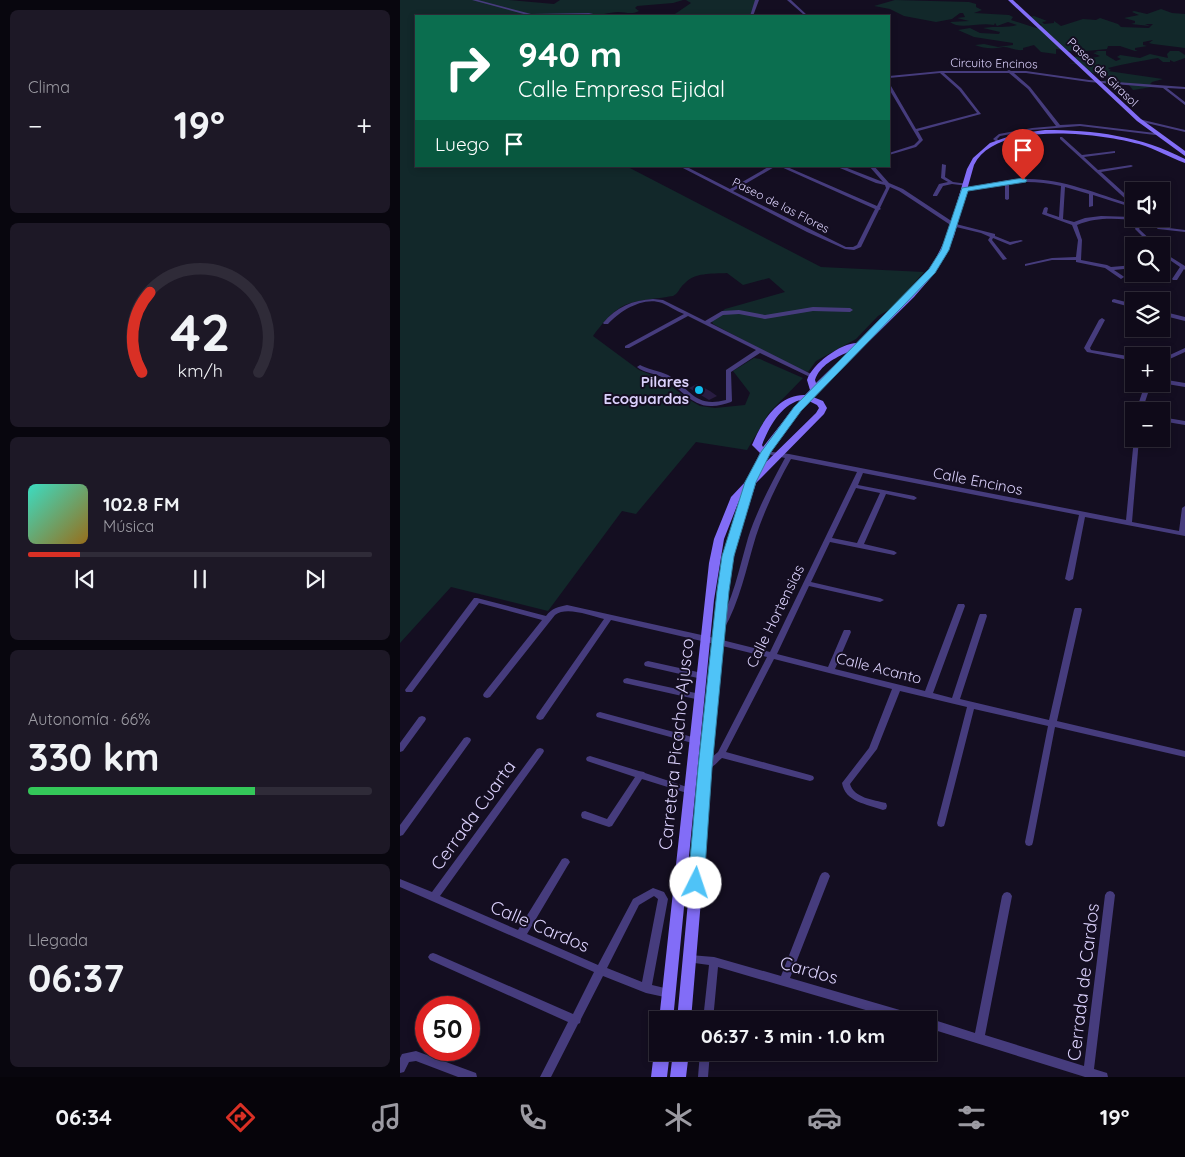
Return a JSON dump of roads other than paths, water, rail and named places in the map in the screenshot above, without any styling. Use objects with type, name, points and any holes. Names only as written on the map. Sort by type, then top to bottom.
[{"type":"main road","name":"Paseo de Girasol","points":[[1010,0],[1138,120],[1184,153]]},
{"type":"main road","name":"Carretera Picacho-Ajusco","points":[[685,1011],[714,637],[728,556],[750,482],[766,452],[786,422],[814,390],[932,271],[945,250],[972,163],[976,157],[998,142],[1042,132],[1094,133],[1140,141],[1185,161]]},
{"type":"main road","points":[[814,390],[812,376],[820,365],[864,341]]},
{"type":"main road","points":[[750,482],[784,455],[820,414],[823,408],[820,402],[808,398],[796,398],[787,403],[764,428],[757,444],[760,449],[766,452]]},
{"type":"main road","name":"Carretera Picacho-Ajusco","points":[[667,1011],[702,676],[714,637]]},
{"type":"main road","points":[[659,1077],[661,1061]]},
{"type":"main road","points":[[678,1077],[680,1061]]},
{"type":"street","points":[[474,0],[531,15],[594,15]]},
{"type":"street","points":[[751,15],[757,0]]},
{"type":"street","points":[[788,0],[806,15]]},
{"type":"street","points":[[1009,71],[1029,88],[1058,126]]},
{"type":"street","points":[[916,130],[979,113],[960,89],[941,72]]},
{"type":"street","name":"Circuito Encinos","points":[[890,76],[941,72],[1038,72],[1099,82],[1185,88]]},
{"type":"street","points":[[1165,88],[1185,104]]},
{"type":"street","points":[[890,90],[921,140],[920,144],[890,154]]},
{"type":"street","points":[[1138,120],[1185,131]]},
{"type":"street","points":[[998,142],[995,139],[999,135],[1058,126],[1080,125],[1155,134]]},
{"type":"street","points":[[1062,138],[1125,197]]},
{"type":"street","points":[[1082,156],[1114,152]]},
{"type":"street","points":[[944,165],[943,178],[966,187],[1007,184],[1023,180],[1036,181],[1063,186],[1125,203]]},
{"type":"street","points":[[1099,171],[1132,166]]},
{"type":"street","name":"Paseo de las Flores","points":[[684,167],[845,248],[854,249],[858,246],[879,209]]},
{"type":"street","points":[[730,191],[772,167]]},
{"type":"street","points":[[783,167],[879,209],[888,188],[887,184],[873,167]]},
{"type":"street","points":[[840,167],[901,190],[954,225],[993,236],[1010,244],[1021,241]]},
{"type":"street","points":[[935,195],[941,185],[952,183]]},
{"type":"street","points":[[1007,184],[1007,198]]},
{"type":"street","points":[[1061,220],[1063,186]]},
{"type":"street","points":[[1091,194],[1091,206]]},
{"type":"street","points":[[1046,208],[1044,214],[1074,224],[1087,219],[1101,217],[1125,218]]},
{"type":"street","points":[[1074,224],[1080,240],[1078,262],[1110,269],[1125,267]]},
{"type":"street","points":[[1138,227],[1137,229],[1145,237]]},
{"type":"street","points":[[1159,227],[1185,231]]},
{"type":"street","points":[[993,236],[990,240],[1005,259]]},
{"type":"street","points":[[1028,265],[1052,259],[1079,258]]},
{"type":"street","points":[[1170,258],[1184,268],[1175,280]]},
{"type":"street","points":[[1110,269],[1122,278]]},
{"type":"street","points":[[606,323],[612,315],[640,301],[661,301],[812,376]]},
{"type":"street","points":[[1114,301],[1125,304]]},
{"type":"street","points":[[706,324],[722,313],[739,312],[766,317],[813,309],[850,310]]},
{"type":"street","points":[[627,347],[688,314]]},
{"type":"street","points":[[1170,315],[1185,319]]},
{"type":"street","points":[[1102,320],[1087,348],[1089,351],[1125,357]]},
{"type":"street","points":[[1170,357],[1185,350]]},
{"type":"street","points":[[640,367],[654,371],[676,384],[696,401],[707,405],[717,404],[729,401],[728,371],[759,351]]},
{"type":"street","points":[[1170,382],[1185,385]]},
{"type":"street","points":[[1170,420],[1185,423]]},
{"type":"street","points":[[1129,523],[1135,447]]},
{"type":"street","name":"Calle Encinos","points":[[766,452],[1183,532]]},
{"type":"street","points":[[714,637],[730,613],[752,537],[784,455]]},
{"type":"street","name":"Calle Hortensias","points":[[705,768],[721,754],[772,656],[861,471]]},
{"type":"street","points":[[854,486],[914,498]]},
{"type":"street","points":[[860,545],[884,492]]},
{"type":"street","points":[[1183,532],[1185,508]]},
{"type":"street","points":[[1069,579],[1082,514]]},
{"type":"street","points":[[828,539],[894,553]]},
{"type":"street","points":[[807,583],[880,600]]},
{"type":"street","points":[[409,690],[477,600],[548,619],[487,695]]},
{"type":"street","points":[[928,695],[961,606]]},
{"type":"street","name":"Calle Acanto","points":[[548,619],[558,609],[567,608],[714,637],[772,656],[928,695],[1185,754]]},
{"type":"street","points":[[1029,842],[1052,724],[1078,610]]},
{"type":"street","points":[[954,701],[983,616]]},
{"type":"street","points":[[540,717],[609,617]]},
{"type":"street","points":[[830,670],[847,632]]},
{"type":"street","points":[[648,664],[702,676]]},
{"type":"street","points":[[628,681],[700,697]]},
{"type":"street","points":[[883,806],[855,797],[847,789],[846,783],[873,749],[897,687]]},
{"type":"street","points":[[941,823],[971,705]]},
{"type":"street","points":[[600,714],[696,741]]},
{"type":"street","points":[[400,749],[422,719]]},
{"type":"street","points":[[400,832],[467,740]]},
{"type":"street","name":"Cerrada Cuarta","points":[[432,898],[540,751]]},
{"type":"street","points":[[721,754],[810,778]]},
{"type":"street","points":[[590,759],[690,791]]},
{"type":"street","points":[[585,815],[609,823],[641,774]]},
{"type":"street","points":[[521,934],[565,862]]},
{"type":"street","points":[[784,980],[825,876]]},
{"type":"street","name":"Calle Cardos","points":[[400,883],[600,970],[646,988],[669,993]]},
{"type":"street","points":[[545,1077],[636,902],[654,892],[661,895],[662,900],[646,988]]},
{"type":"street","name":"Cerrada de Cardos","points":[[1088,1073],[1110,895]]},
{"type":"street","points":[[979,1038],[1007,896]]},
{"type":"street","points":[[433,957],[576,1020]]},
{"type":"street","name":"Cardos","points":[[690,959],[714,961],[888,1011]]},
{"type":"street","points":[[709,1011],[714,961]]},
{"type":"street","points":[[937,1026],[1103,1077]]},
{"type":"street","points":[[400,1068],[406,1058],[416,1056],[472,1077]]},
{"type":"street","points":[[703,1077],[704,1061]]},
{"type":"place","name":"Pilares Ecoguardas","points":[[699,390]]}]
